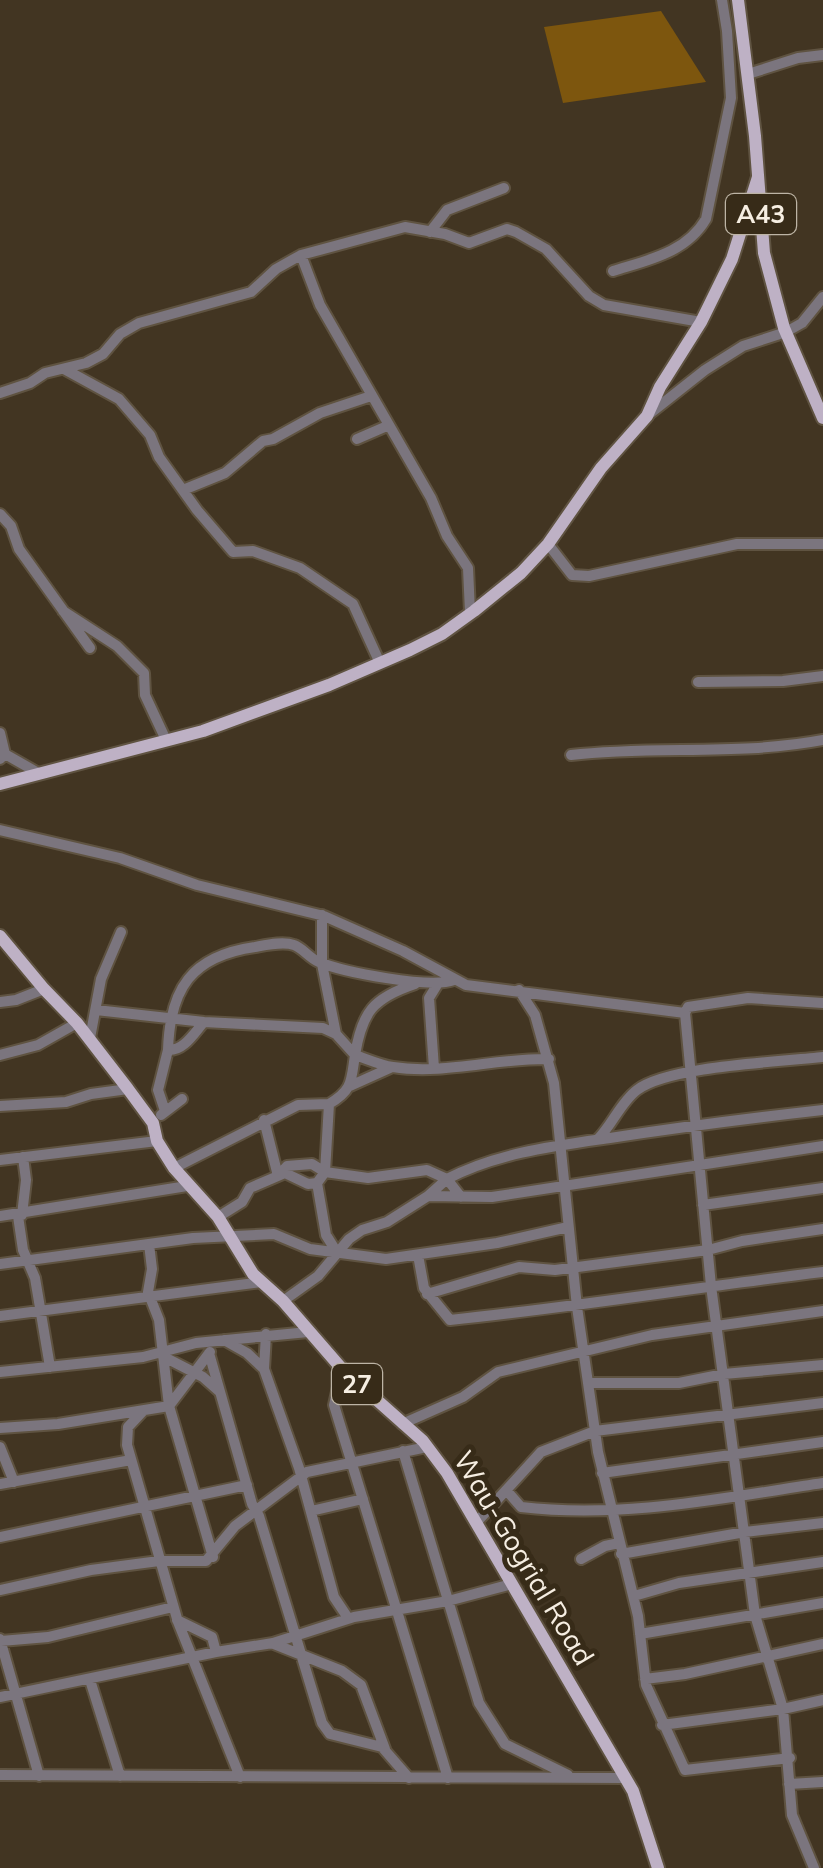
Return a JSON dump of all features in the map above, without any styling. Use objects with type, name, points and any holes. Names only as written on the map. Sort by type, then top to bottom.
[{"type":"main road","name":"A43","points":[[738,0],[764,253],[786,332],[823,418]]},
{"type":"main road","points":[[0,784],[203,731],[329,685],[442,634],[521,573],[548,544],[601,468],[647,416],[732,259],[758,177]]},
{"type":"main road","name":"Wau-Gogrial Road","points":[[0,936],[90,1038],[153,1123],[158,1141],[174,1168],[218,1217],[262,1282],[342,1369],[428,1447],[447,1472],[626,1778],[640,1808],[658,1868]]},
{"type":"street","points":[[613,272],[668,253],[696,236],[706,219],[731,98],[728,31],[722,0]]},
{"type":"street","points":[[748,74],[798,58],[823,55]]},
{"type":"street","points":[[430,232],[447,210],[504,188]]},
{"type":"street","points":[[0,393],[103,354],[120,334],[139,323],[252,292],[276,269],[301,256],[405,227],[469,242],[506,229],[516,232],[546,249],[589,296],[604,305],[701,322]]},
{"type":"street","points":[[301,256],[320,304],[468,568],[470,612]]},
{"type":"street","points":[[647,416],[743,346],[802,323],[823,297]]},
{"type":"street","points":[[66,370],[119,399],[150,435],[159,456],[233,552],[253,551],[300,568],[353,604],[380,661]]},
{"type":"street","points":[[184,490],[225,473],[263,441],[320,413],[371,396]]},
{"type":"street","points":[[357,439],[388,426]]},
{"type":"street","points":[[0,514],[90,648]]},
{"type":"street","points":[[548,544],[572,575],[589,576],[737,544],[823,544]]},
{"type":"street","points":[[63,611],[116,646],[144,674],[146,695],[166,740]]},
{"type":"street","points":[[698,682],[783,681],[823,676]]},
{"type":"street","points":[[0,732],[2,756],[35,776]]},
{"type":"street","points":[[571,756],[663,749],[743,751],[823,740]]},
{"type":"street","points":[[0,830],[120,858],[197,885],[322,916],[403,951],[454,980],[492,989],[685,1013]]},
{"type":"street","points":[[322,916],[322,964],[336,1034]]},
{"type":"street","points":[[90,1038],[101,979],[121,932]]},
{"type":"street","points":[[165,1111],[158,1090],[168,1050],[169,1016],[180,987],[222,953],[272,944],[294,945],[322,964],[415,984],[437,985],[454,980]]},
{"type":"street","points":[[174,1168],[298,1105],[329,1104],[344,1096],[350,1086],[359,1030],[373,1005],[415,984]]},
{"type":"street","points":[[434,1068],[429,998],[437,985]]},
{"type":"street","points":[[0,1002],[44,989]]},
{"type":"street","points":[[519,990],[535,1015],[549,1059],[595,1430],[610,1511],[634,1596],[645,1679],[662,1725],[686,1770],[790,1758]]},
{"type":"street","points":[[814,1868],[792,1815],[783,1709],[755,1616],[711,1286],[685,1013],[688,1007],[748,998],[823,1003]]},
{"type":"street","points":[[96,1010],[204,1022],[323,1028],[336,1034],[355,1055],[391,1067],[434,1068],[496,1060],[549,1059]]},
{"type":"street","points":[[168,1050],[174,1051],[184,1044],[204,1022]]},
{"type":"street","points":[[0,1054],[38,1045],[78,1023]]},
{"type":"street","points":[[597,1140],[633,1092],[649,1082],[689,1073],[823,1057]]},
{"type":"street","points":[[350,1086],[391,1067]]},
{"type":"street","points":[[0,1106],[66,1102],[128,1089]]},
{"type":"street","points":[[153,1123],[182,1099]]},
{"type":"street","points":[[218,1217],[242,1202],[250,1188],[285,1173],[308,1184],[317,1183],[326,1172],[329,1104]]},
{"type":"street","points":[[283,1301],[318,1276],[336,1251],[362,1230],[387,1222],[472,1166],[597,1140],[823,1110]]},
{"type":"street","points":[[264,1120],[278,1176]]},
{"type":"street","points":[[0,1160],[158,1141]]},
{"type":"street","points":[[428,1196],[492,1198],[823,1146]]},
{"type":"street","points":[[23,1157],[26,1180],[20,1215],[50,1367]]},
{"type":"street","points":[[278,1176],[286,1166],[301,1164],[368,1178],[427,1170],[447,1179],[461,1197]]},
{"type":"street","points":[[317,1183],[326,1235],[336,1251]]},
{"type":"street","points":[[0,1216],[187,1186]]},
{"type":"street","points":[[703,1205],[823,1188]]},
{"type":"street","points":[[0,1264],[149,1244],[274,1234],[310,1249],[370,1259],[418,1255],[568,1227]]},
{"type":"street","points":[[428,1294],[519,1267],[555,1270],[708,1250],[823,1229]]},
{"type":"street","points":[[149,1244],[152,1269],[148,1284],[160,1320],[169,1406],[213,1556]]},
{"type":"street","points":[[418,1255],[428,1294],[450,1320],[577,1307],[823,1272]]},
{"type":"street","points":[[0,1316],[262,1282]]},
{"type":"street","points":[[402,1424],[464,1397],[498,1372],[717,1325],[823,1311]]},
{"type":"street","points":[[0,1372],[165,1355],[220,1340],[308,1332]]},
{"type":"street","points":[[266,1334],[264,1369],[301,1477],[334,1597],[348,1618]]},
{"type":"street","points":[[0,1428],[58,1424],[169,1406],[220,1340]]},
{"type":"street","points":[[220,1340],[248,1354],[264,1369]]},
{"type":"street","points":[[209,1353],[246,1485],[326,1731],[384,1748]]},
{"type":"street","points":[[165,1355],[222,1394]]},
{"type":"street","points":[[589,1383],[679,1383],[724,1374],[823,1365]]},
{"type":"street","points":[[342,1369],[334,1405],[448,1778]]},
{"type":"street","points":[[476,1523],[541,1452],[595,1430],[823,1403]]},
{"type":"street","points":[[144,1410],[126,1431],[131,1460],[191,1658],[240,1778]]},
{"type":"street","points":[[602,1473],[823,1442]]},
{"type":"street","points":[[0,1447],[14,1482]]},
{"type":"street","points":[[0,1590],[81,1572],[159,1561],[203,1561],[213,1556],[232,1530],[255,1510],[310,1470],[428,1447]]},
{"type":"street","points":[[403,1451],[479,1703],[508,1746],[573,1778]]},
{"type":"street","points":[[0,1484],[131,1460]]},
{"type":"street","points":[[507,1491],[521,1507],[577,1513],[823,1483]]},
{"type":"street","points":[[0,1537],[246,1485]]},
{"type":"street","points":[[311,1511],[363,1499]]},
{"type":"street","points":[[581,1560],[605,1546],[620,1549],[823,1523]]},
{"type":"street","points":[[634,1596],[679,1583],[823,1562]]},
{"type":"street","points":[[0,1696],[273,1643],[348,1618],[448,1601],[512,1584]]},
{"type":"street","points":[[640,1634],[823,1603]]},
{"type":"street","points":[[39,1776],[1,1642],[48,1636],[174,1608]]},
{"type":"street","points":[[178,1620],[212,1637],[216,1652]]},
{"type":"street","points":[[273,1643],[342,1671],[361,1684],[384,1748],[410,1778]]},
{"type":"street","points":[[645,1679],[823,1644]]},
{"type":"street","points":[[90,1680],[120,1776]]},
{"type":"street","points":[[662,1725],[823,1700]]},
{"type":"street","points":[[0,1775],[626,1778]]},
{"type":"street","points":[[789,1784],[823,1782]]},
{"type":"shaded area","points":[[661,11],[706,82],[563,103],[544,27]]}]
